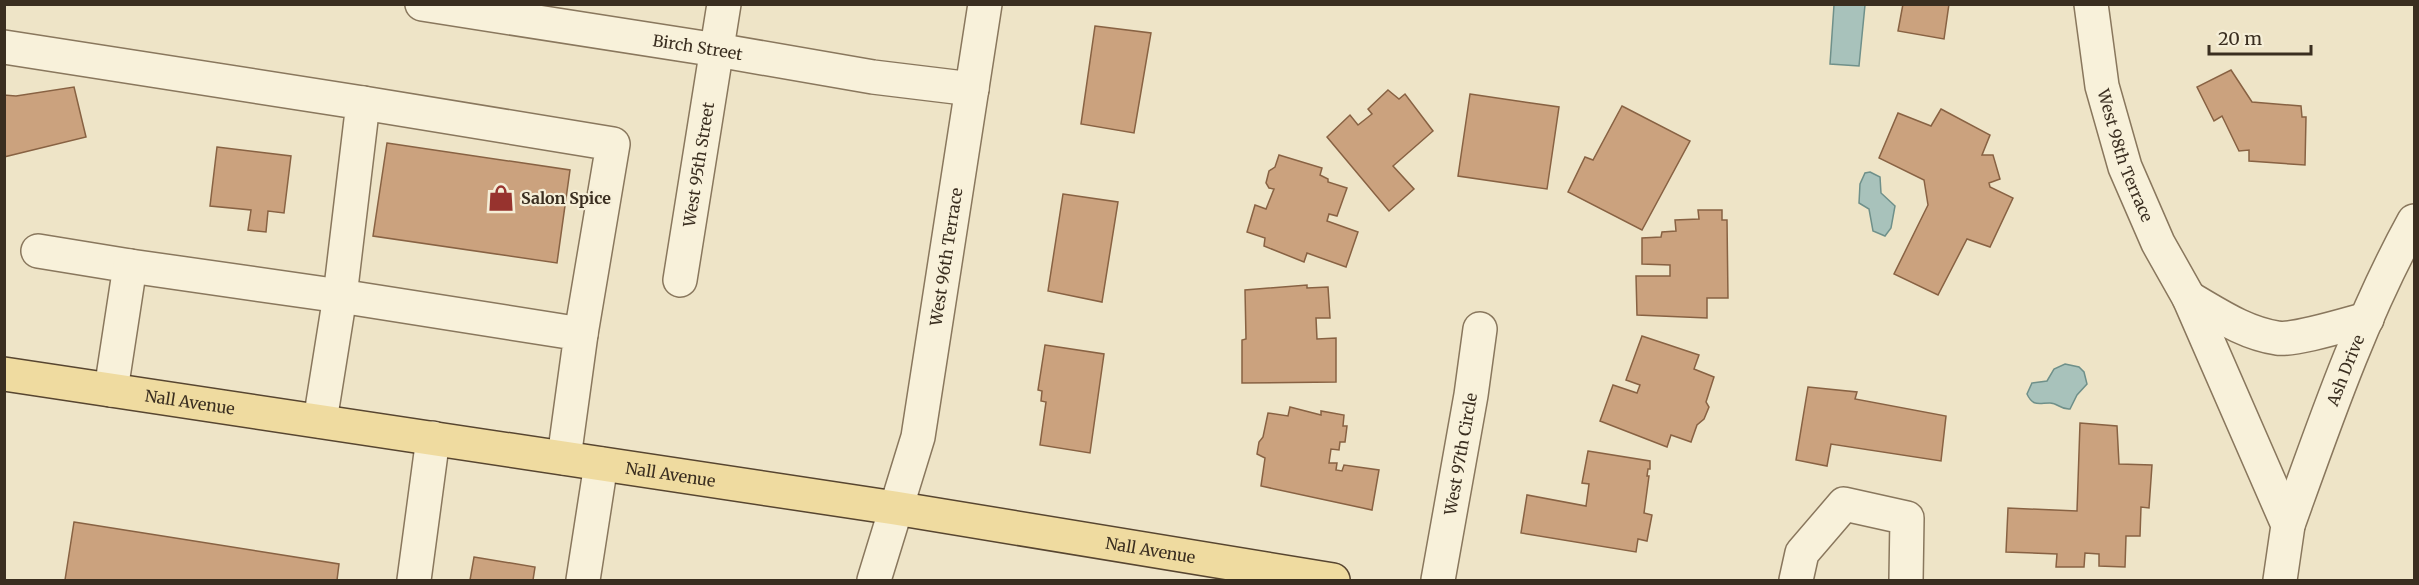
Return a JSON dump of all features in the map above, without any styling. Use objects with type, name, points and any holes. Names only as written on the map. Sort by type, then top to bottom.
[{"type":"main road","name":"Nall Avenue","points":[[4,374],[895,508],[1333,580]]},
{"type":"street","name":"Birch Street","points":[[422,4],[873,77],[972,89]]},
{"type":"street","name":"West 95th Street","points":[[680,280],[724,4]]},
{"type":"street","name":"West 96th Terrace","points":[[874,580],[918,437],[985,4]]},
{"type":"street","name":"West 98th Terrace","points":[[2091,4],[2102,86],[2125,166],[2158,243],[2189,298],[2288,525]]},
{"type":"street","points":[[4,47],[613,144],[581,334],[564,458]]},
{"type":"street","points":[[320,421],[340,296],[363,103]]},
{"type":"street","name":"Ash Drive","points":[[2288,525],[2336,388],[2397,252],[2415,221]]},
{"type":"street","points":[[38,251],[581,334]]},
{"type":"street","points":[[111,390],[130,266]]},
{"type":"street","name":"West 98th Terrace","points":[[2189,298],[2232,324],[2278,338],[2321,331],[2367,319]]},
{"type":"street","name":"West 97th Circle","points":[[1438,580],[1471,395],[1480,329]]},
{"type":"street","points":[[414,580],[433,438]]},
{"type":"street","points":[[583,580],[601,464]]},
{"type":"street","points":[[1796,580],[1802,553],[1844,504],[1907,518],[1906,580]]},
{"type":"street","points":[[2280,580],[2288,525]]},
{"type":"water","points":[[1834,5],[1865,5],[1859,66],[1830,64]]},
{"type":"water","points":[[1870,172],[1880,177],[1881,193],[1895,206],[1891,228],[1885,236],[1873,231],[1869,209],[1859,203],[1860,184],[1865,173]]},
{"type":"water","points":[[2065,364],[2079,367],[2084,372],[2087,384],[2077,395],[2070,409],[2053,403],[2032,401],[2027,394],[2032,383],[2047,381],[2054,369]]},
{"type":"building","points":[[1903,4],[1949,4],[1944,39],[1898,31]]},
{"type":"building","points":[[1095,26],[1151,33],[1134,133],[1081,124]]},
{"type":"building","points":[[2231,70],[2252,102],[2301,106],[2302,117],[2306,117],[2305,165],[2249,161],[2249,150],[2239,151],[2222,116],[2214,121],[2197,87]]},
{"type":"building","points":[[74,87],[86,137],[4,157],[4,95],[16,96]]},
{"type":"building","points":[[1388,90],[1399,99],[1405,94],[1433,131],[1393,166],[1414,189],[1389,211],[1327,137],[1350,115],[1358,125],[1372,114],[1368,109]]},
{"type":"building","points":[[1470,94],[1559,107],[1547,189],[1458,176]]},
{"type":"building","points":[[1622,106],[1690,141],[1642,230],[1568,192],[1585,157],[1593,160]]},
{"type":"building","points":[[1941,109],[1990,135],[1982,155],[1993,155],[2000,179],[1989,183],[1990,187],[2013,198],[1990,247],[1967,239],[1938,295],[1894,274],[1928,205],[1924,180],[1879,158],[1898,113],[1931,126]]},
{"type":"building","points":[[387,143],[570,170],[557,263],[373,236]]},
{"type":"building","points":[[217,147],[291,156],[284,213],[268,211],[266,232],[248,230],[251,210],[210,206]]},
{"type":"building","points":[[1279,155],[1322,168],[1320,175],[1328,179],[1328,182],[1347,188],[1337,216],[1329,214],[1327,221],[1358,232],[1346,267],[1307,253],[1304,262],[1264,246],[1265,238],[1247,232],[1255,205],[1266,209],[1274,189],[1269,188],[1266,183],[1269,171],[1275,167]]},
{"type":"building","points":[[1063,194],[1118,202],[1102,302],[1048,291]]},
{"type":"building","points":[[1698,210],[1722,210],[1722,220],[1727,220],[1728,298],[1707,298],[1707,318],[1637,315],[1636,276],[1670,276],[1670,265],[1642,264],[1642,238],[1661,237],[1662,232],[1676,231],[1675,220],[1699,219]]},
{"type":"building","points":[[1307,285],[1307,288],[1328,287],[1330,318],[1316,318],[1317,339],[1336,338],[1336,382],[1242,383],[1242,340],[1246,339],[1245,290]]},
{"type":"building","points":[[1642,336],[1699,355],[1694,369],[1714,377],[1706,402],[1709,407],[1704,419],[1697,425],[1691,442],[1671,435],[1667,447],[1600,421],[1613,385],[1637,393],[1640,385],[1626,380]]},
{"type":"building","points":[[1045,345],[1104,354],[1090,453],[1040,445],[1046,402],[1041,401],[1042,391],[1038,390]]},
{"type":"building","points":[[1808,387],[1857,392],[1855,399],[1946,416],[1941,461],[1831,444],[1827,466],[1796,460]]},
{"type":"building","points":[[1290,407],[1321,415],[1321,411],[1344,415],[1343,426],[1347,426],[1345,442],[1340,442],[1339,450],[1331,449],[1329,463],[1337,463],[1336,470],[1342,471],[1344,465],[1379,470],[1372,510],[1261,486],[1265,458],[1257,454],[1268,413],[1288,416]]},
{"type":"building","points":[[2080,423],[2117,426],[2119,464],[2152,465],[2149,508],[2141,507],[2140,536],[2126,536],[2125,567],[2099,566],[2099,554],[2085,553],[2084,567],[2056,567],[2057,554],[2006,552],[2008,508],[2077,511]]},
{"type":"building","points":[[1588,451],[1650,461],[1644,513],[1652,515],[1647,541],[1638,539],[1636,552],[1521,533],[1527,495],[1586,506],[1589,484],[1582,483]]},
{"type":"building","points":[[74,522],[339,564],[337,580],[65,580]]},
{"type":"building","points":[[474,557],[535,567],[533,580],[470,580]]},
{"type":"place","name":"Salon Spice","points":[[501,198]]}]
